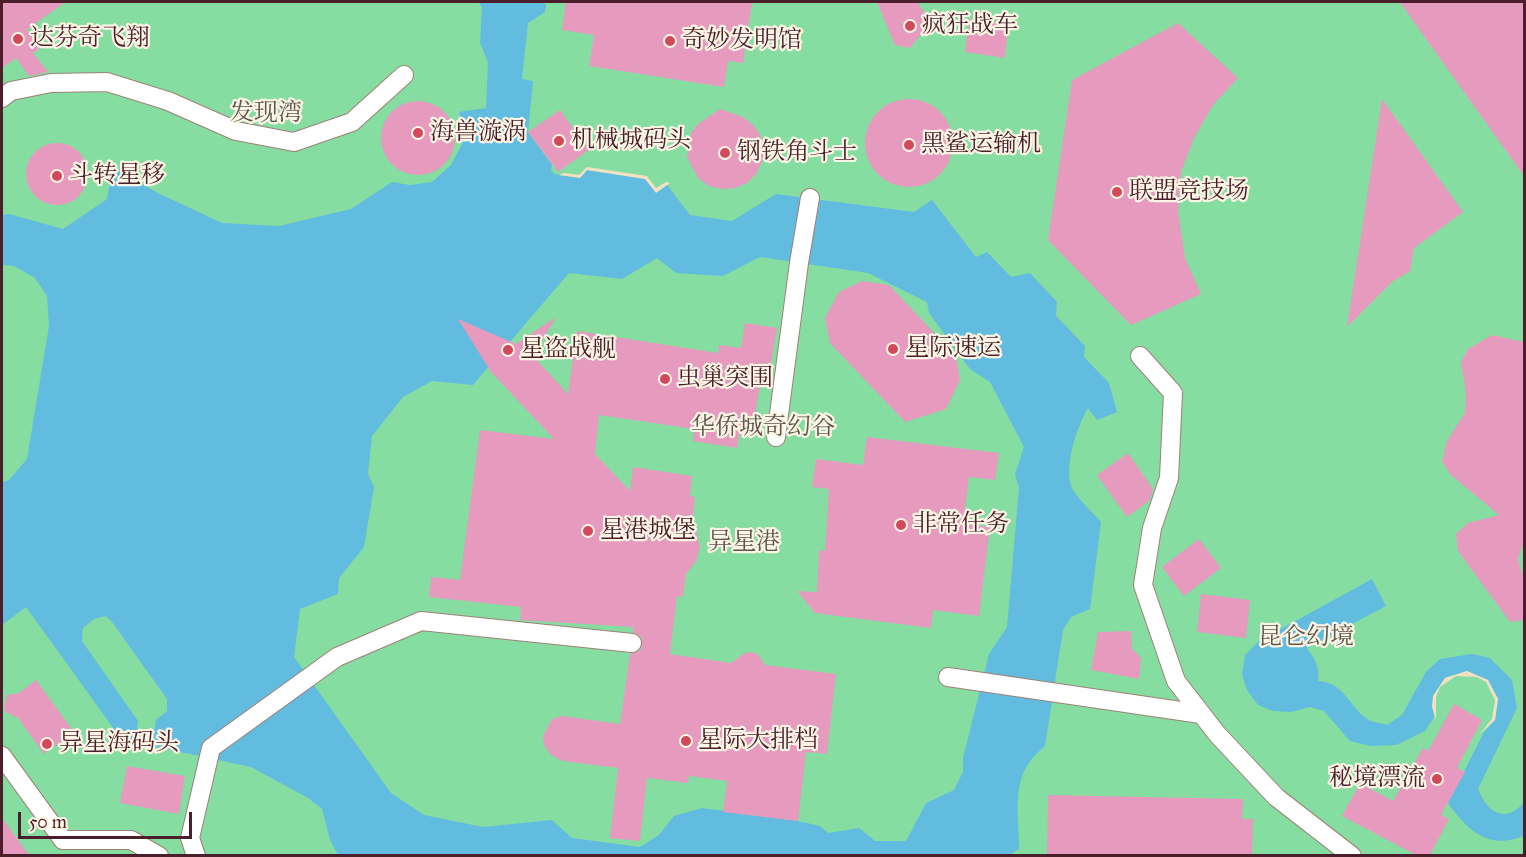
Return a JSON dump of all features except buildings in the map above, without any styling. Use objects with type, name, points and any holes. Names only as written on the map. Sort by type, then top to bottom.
[{"type":"street","points":[[2,98],[11,91],[51,83],[107,82],[168,101],[236,131],[294,142],[352,122],[404,75]]},
{"type":"street","points":[[776,437],[810,198]]},
{"type":"street","points":[[1140,356],[1173,393],[1169,478],[1152,528],[1143,585],[1176,681],[1201,714],[1276,797],[1352,855]]},
{"type":"street","points":[[196,855],[190,838],[211,748],[337,657],[421,621],[632,643]]},
{"type":"street","points":[[948,677],[1097,701],[1201,714]]},
{"type":"street","points":[[2,756],[63,840],[131,840],[159,855]]},
{"type":"green space","name":"华侨城奇幻谷","points":[[2,2],[1524,2],[1524,855],[2,855]]},
{"type":"water","points":[[478,2],[546,4],[545,12],[528,23],[522,79],[533,81],[528,132],[552,165],[551,170],[554,174],[580,178],[587,170],[646,179],[656,192],[667,185],[690,215],[732,221],[776,194],[914,212],[932,200],[976,257],[987,252],[1011,277],[1030,273],[1057,302],[1056,316],[1085,346],[1084,357],[1109,383],[1117,412],[1097,420],[1088,408],[1079,426],[1070,460],[1070,482],[1073,490],[1101,522],[1090,609],[1071,617],[1063,630],[1045,746],[1026,768],[1018,792],[1019,849],[1009,855],[338,855],[330,840],[322,809],[308,798],[251,767],[152,746],[156,720],[167,711],[167,699],[106,616],[94,619],[83,628],[82,641],[138,721],[135,743],[124,743],[26,607],[2,625],[2,482],[9,480],[27,459],[49,326],[47,296],[35,278],[14,266],[2,265],[2,215],[9,214],[63,229],[107,199],[112,170],[122,172],[156,192],[222,223],[279,226],[351,209],[392,182],[410,185],[432,182],[451,165],[464,140],[459,112],[486,108],[488,62],[480,43],[482,7]],"holes":[[[760,257],[868,273],[927,302],[929,313],[970,369],[990,382],[1024,447],[1015,474],[1019,488],[1007,627],[989,654],[963,758],[963,772],[954,790],[926,803],[906,841],[875,841],[859,828],[828,833],[820,826],[798,821],[702,808],[674,816],[659,835],[640,847],[572,838],[552,820],[483,827],[424,815],[391,793],[294,657],[300,609],[338,594],[339,578],[364,547],[374,487],[368,474],[372,436],[403,397],[432,381],[473,385],[569,273],[622,279],[657,258],[676,273],[723,276]]]},
{"type":"water","points":[[1372,579],[1386,606],[1307,648],[1318,667],[1318,681],[1335,686],[1369,720],[1387,725],[1402,715],[1426,672],[1440,659],[1472,654],[1490,658],[1512,680],[1517,708],[1478,789],[1486,804],[1497,813],[1510,813],[1524,802],[1524,836],[1500,841],[1489,839],[1463,822],[1448,803],[1484,732],[1495,720],[1498,699],[1488,680],[1467,671],[1445,678],[1433,696],[1434,717],[1425,731],[1396,745],[1371,746],[1350,741],[1324,711],[1310,707],[1291,712],[1273,711],[1258,705],[1247,690],[1242,675],[1245,655],[1259,641]]},
{"type":"pier","points":[[587,167],[647,176],[656,188],[666,182],[670,183],[656,193],[645,179],[587,170],[580,178],[559,175],[564,173],[579,175]]},
{"type":"pier","points":[[1467,671],[1488,680],[1498,699],[1495,720],[1479,735],[1492,719],[1495,700],[1486,682],[1477,677],[1456,676],[1440,687],[1436,697],[1436,720],[1432,707],[1433,696],[1445,678]]},
{"type":"place","name":"疯狂战车","points":[[910,26]]},
{"type":"place","name":"达芬奇飞翔","points":[[18,39]]},
{"type":"place","name":"奇妙发明馆","points":[[670,41]]},
{"type":"place","name":"海兽漩涡","points":[[418,133]]},
{"type":"place","name":"机械城码头","points":[[559,141]]},
{"type":"place","name":"黑鲨运输机","points":[[909,145]]},
{"type":"place","name":"钢铁角斗士","points":[[725,153]]},
{"type":"place","name":"斗转星移","points":[[57,176]]},
{"type":"place","name":"联盟竞技场","points":[[1117,192]]},
{"type":"place","name":"星际速运","points":[[893,349]]},
{"type":"place","name":"星盗战舰","points":[[508,350]]},
{"type":"place","name":"虫巢突围","points":[[665,379]]},
{"type":"place","name":"非常任务","points":[[901,525]]},
{"type":"place","name":"星港城堡","points":[[588,531]]},
{"type":"place","name":"星际大排档","points":[[686,741]]},
{"type":"place","name":"异星海码头","points":[[47,744]]},
{"type":"place","name":"秘境漂流","points":[[1437,779]]},
{"type":"park label","name":"发现湾","points":[[266,114]]},
{"type":"park label","name":"异星港","points":[[744,543]]},
{"type":"park label","name":"昆仑幻境","points":[[1306,638]]}]
